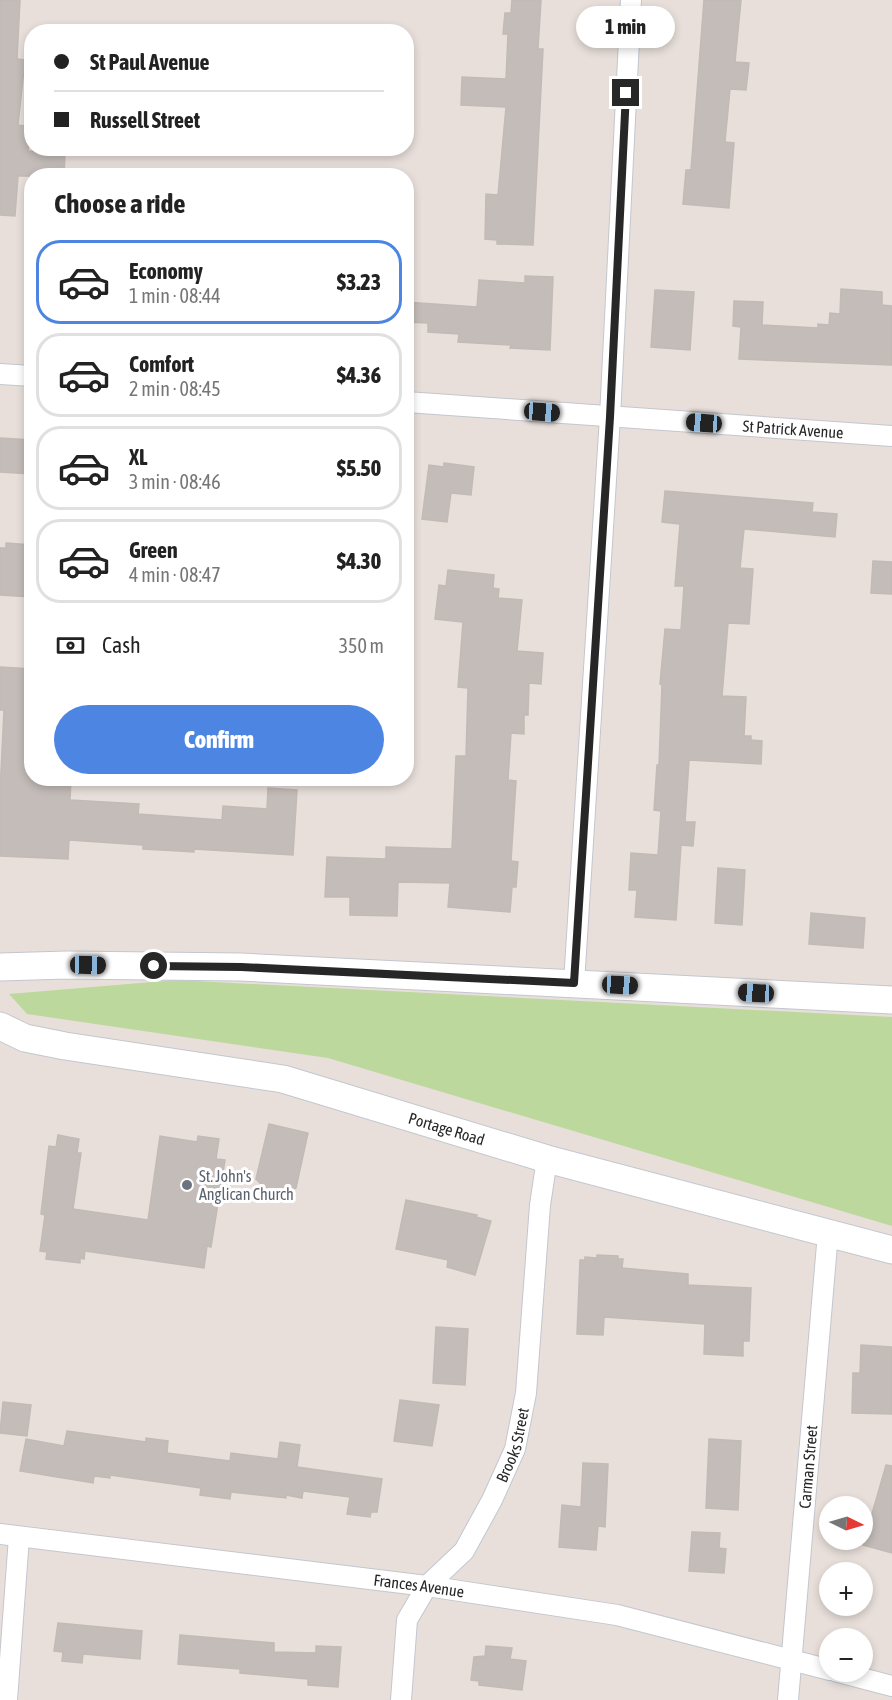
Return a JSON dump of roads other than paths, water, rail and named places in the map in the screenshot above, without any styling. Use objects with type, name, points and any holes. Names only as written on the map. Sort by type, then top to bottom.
[{"type":"street","points":[[574,983],[610,417],[631,0]]},
{"type":"street","points":[[0,374],[24,376]]},
{"type":"street","name":"St Patrick Avenue","points":[[414,403],[892,436]]},
{"type":"street","points":[[0,966],[241,967],[892,1000]]},
{"type":"street","name":"Portage Road","points":[[0,1026],[25,1038],[65,1046],[283,1079],[547,1159],[892,1250]]},
{"type":"street","name":"Brooks Street","points":[[401,1700],[407,1620],[428,1586],[464,1551],[492,1500],[515,1449],[526,1394],[540,1205],[547,1159]]},
{"type":"street","name":"Carman Street","points":[[788,1700],[828,1233]]},
{"type":"street","points":[[8,1700],[10,1535]]},
{"type":"street","name":"Frances Avenue","points":[[10,1535],[428,1586],[617,1615],[819,1667]]},
{"type":"street","points":[[873,1681],[892,1686]]},
{"type":"place","name":"St. John's Anglican Church","points":[[187,1185]]}]
